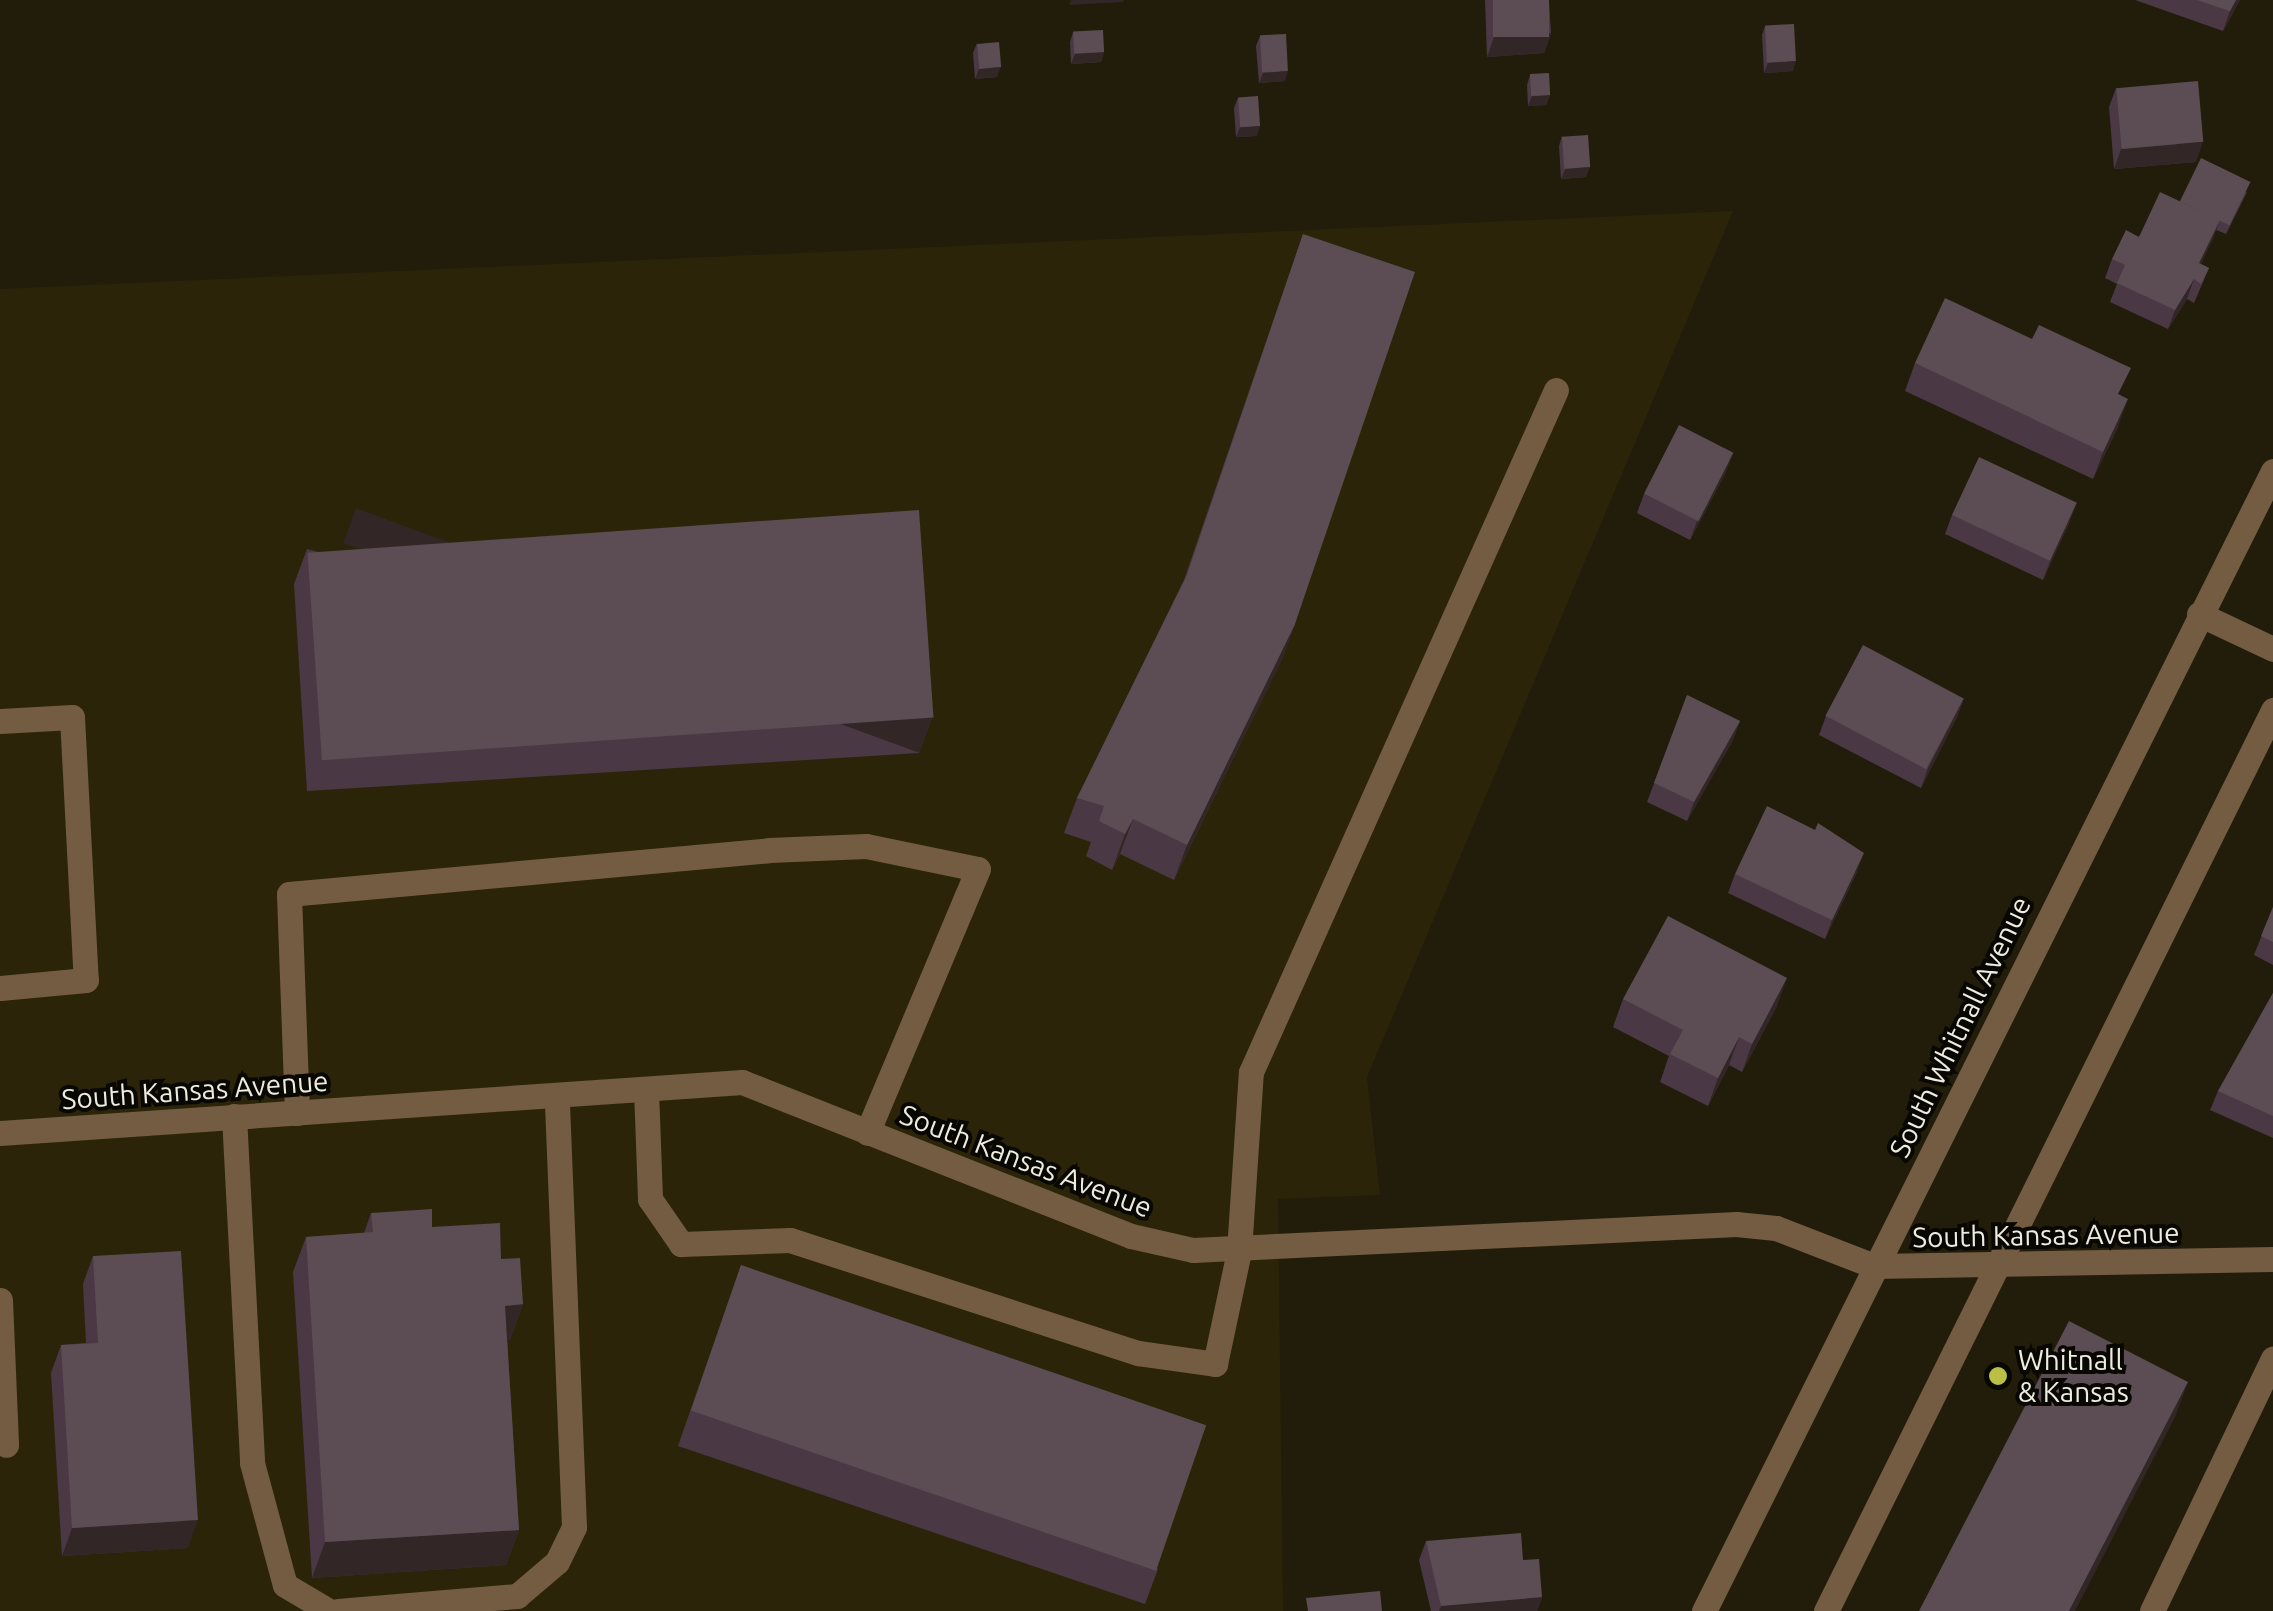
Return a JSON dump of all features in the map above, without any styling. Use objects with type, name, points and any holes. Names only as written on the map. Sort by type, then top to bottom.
[{"type":"street","points":[[646,1089],[650,1199],[681,1244],[790,1240],[1138,1353],[1215,1364],[1239,1251],[1251,1072],[1556,390]]},
{"type":"street","name":"South Whitnall Avenue","points":[[1704,1611],[2273,471]]},
{"type":"street","points":[[2199,614],[2273,649]]},
{"type":"street","points":[[1826,1611],[2273,710]]},
{"type":"street","points":[[0,721],[72,717],[86,980],[0,988]]},
{"type":"street","points":[[297,1113],[289,894],[788,849],[866,846],[978,868],[867,1133]]},
{"type":"street","name":"South Kansas Avenue","points":[[0,1133],[742,1082],[1131,1236],[1239,1251],[1736,1224],[1795,1234],[1874,1266],[1994,1271],[2273,1259]]},
{"type":"street","points":[[338,1611],[516,1596],[557,1562],[574,1527],[557,1095]]},
{"type":"street","points":[[234,1116],[252,1463],[285,1585],[329,1611]]},
{"type":"street","points":[[0,1300],[6,1445]]},
{"type":"street","points":[[2152,1611],[2273,1359]]},
{"type":"shaded area","points":[[1733,211],[1367,1077],[1380,1195],[1278,1199],[1283,1611],[0,1611],[0,289]]},
{"type":"building","points":[[1493,0],[1549,0],[1549,37],[1493,37]]},
{"type":"building","points":[[2197,0],[2236,0],[2230,11]]},
{"type":"building","points":[[1794,24],[1796,61],[1767,62],[1765,26]]},
{"type":"building","points":[[1103,30],[1104,52],[1074,54],[1073,32]]},
{"type":"building","points":[[1286,34],[1288,71],[1262,72],[1260,35]]},
{"type":"building","points":[[999,42],[1001,67],[979,69],[977,44]]},
{"type":"building","points":[[1549,73],[1550,95],[1531,96],[1530,74]]},
{"type":"building","points":[[2198,81],[2203,142],[2122,149],[2116,88]]},
{"type":"building","points":[[1258,96],[1260,126],[1240,127],[1238,97]]},
{"type":"building","points":[[1588,135],[1590,167],[1564,169],[1562,137]]},
{"type":"building","points":[[2201,158],[2250,182],[2229,225],[2180,201]]},
{"type":"building","points":[[2160,192],[2220,220],[2199,263],[2209,268],[2201,284],[2194,279],[2175,310],[2117,283],[2125,265],[2112,259],[2126,230],[2139,237]]},
{"type":"building","points":[[1303,234],[1415,272],[1295,624],[1187,845],[1133,819],[1125,834],[1099,821],[1104,806],[1077,798],[1187,575]]},
{"type":"building","points":[[1945,298],[2032,339],[2039,325],[2131,368],[2118,394],[2128,399],[2103,452],[1915,363]]},
{"type":"building","points":[[1679,425],[1733,453],[1698,521],[1644,494]]},
{"type":"building","points":[[1979,457],[2077,503],[2050,561],[1952,515]]},
{"type":"building","points":[[919,510],[934,717],[322,760],[307,553]]},
{"type":"building","points":[[1863,645],[1964,699],[1926,769],[1825,716]]},
{"type":"building","points":[[1687,695],[1740,721],[1694,802],[1654,783]]},
{"type":"building","points":[[1767,806],[1815,830],[1818,823],[1864,853],[1832,920],[1735,874]]},
{"type":"building","points":[[2273,907],[2273,942],[2261,936]]},
{"type":"building","points":[[1668,916],[1787,978],[1752,1044],[1739,1037],[1718,1078],[1670,1054],[1683,1030],[1623,999]]},
{"type":"building","points":[[2273,993],[2273,1116],[2218,1091]]},
{"type":"building","points":[[432,1209],[432,1227],[500,1223],[501,1259],[520,1258],[523,1304],[505,1306],[519,1530],[325,1542],[306,1237],[373,1232],[371,1213]]},
{"type":"building","points":[[181,1251],[198,1520],[72,1528],[61,1345],[98,1343],[93,1256]]},
{"type":"building","points":[[741,1265],[1206,1425],[1156,1571],[691,1411]]},
{"type":"building","points":[[2069,1321],[2188,1382],[2069,1611],[1919,1611]]},
{"type":"building","points":[[1521,1533],[1523,1560],[1539,1559],[1542,1597],[1441,1606],[1426,1541]]},
{"type":"building","points":[[1380,1591],[1382,1611],[1308,1611],[1306,1598]]},
{"type":"place","name":"Whitnall & Kansas","points":[[1998,1376]]}]
